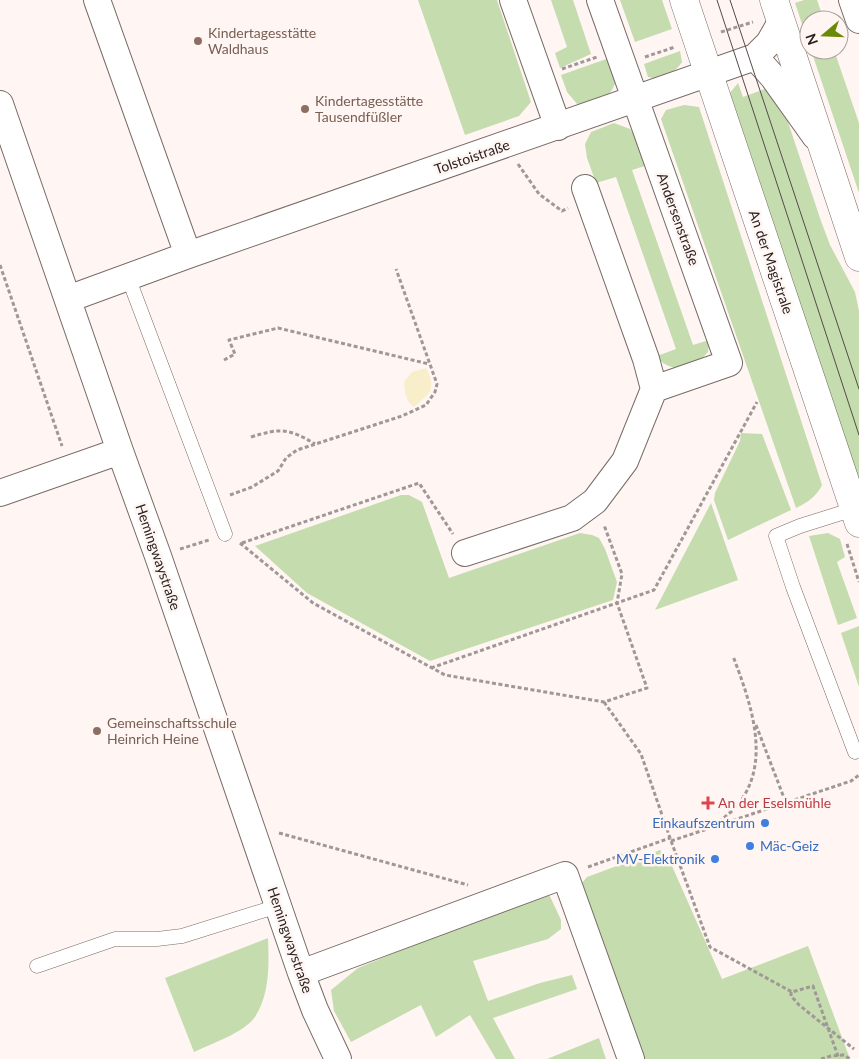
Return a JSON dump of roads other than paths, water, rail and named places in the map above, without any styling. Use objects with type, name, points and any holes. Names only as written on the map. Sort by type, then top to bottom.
[{"type":"main road","name":"An der Magistrale","points":[[684,0],[857,516]]},
{"type":"main road","points":[[778,11],[859,257]]},
{"type":"street","points":[[97,0],[188,255]]},
{"type":"street","points":[[513,0],[558,127]]},
{"type":"street","name":"Andersenstraße","points":[[600,0],[729,363],[654,389]]},
{"type":"street","points":[[852,0],[859,20]]},
{"type":"street","points":[[778,11],[769,43],[755,57],[774,77],[824,149]]},
{"type":"street","name":"Tolstoistraße","points":[[68,299],[188,255],[755,57]]},
{"type":"street","name":"Hemingwaystraße","points":[[0,104],[301,973],[315,1010],[338,1059]]},
{"type":"street","points":[[465,553],[572,518],[595,501],[624,461],[654,389],[646,359],[581,196]]},
{"type":"street","points":[[0,493],[120,451]]},
{"type":"street","points":[[301,973],[565,875],[631,1059]]},
{"type":"lane","points":[[128,277],[226,534]]},
{"type":"lane","points":[[855,752],[793,587],[776,536],[800,526],[857,516]]},
{"type":"lane","points":[[38,966],[115,939],[157,940],[182,936],[278,906]]},
{"type":"tram line","points":[[717,0],[859,435]]},
{"type":"tram line","points":[[730,0],[859,389]]},
{"type":"place","name":"Kindertagesstätte Waldhaus","points":[[198,41]]},
{"type":"place","name":"Kindertagesstätte Tausendfüßler","points":[[305,109]]},
{"type":"place","name":"Gemeinschaftsschule Heinrich Heine","points":[[97,731]]},
{"type":"place","name":"An der Eselsmühle","points":[[708,803]]},
{"type":"place","name":"Einkaufszentrum","points":[[765,823]]},
{"type":"place","name":"Mäc-Geiz","points":[[750,846]]},
{"type":"place","name":"MV-Elektronik","points":[[715,859]]}]
